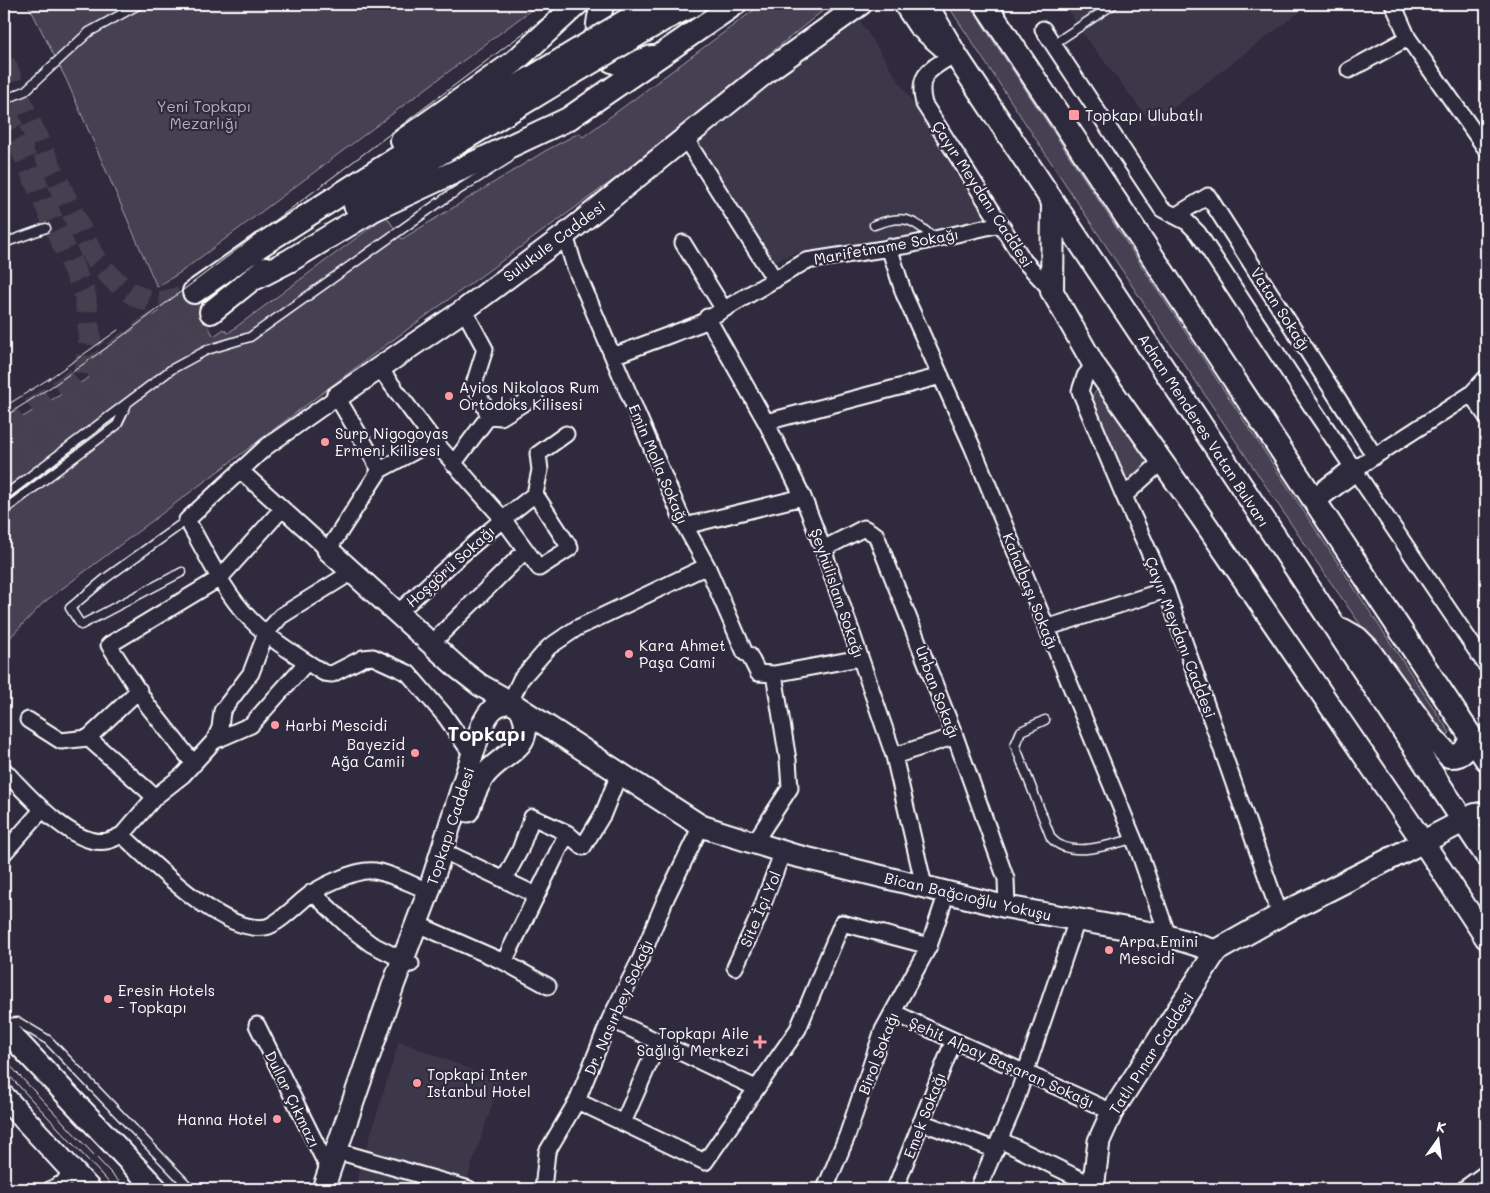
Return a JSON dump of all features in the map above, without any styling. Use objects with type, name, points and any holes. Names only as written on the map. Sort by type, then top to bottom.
[{"type":"main road","points":[[324,205],[338,189],[356,174],[520,56],[577,4]]},
{"type":"main road","points":[[603,4],[597,28],[598,41],[604,52],[615,63],[626,64],[663,53]]},
{"type":"main road","points":[[211,312],[256,278],[295,244],[349,208],[566,68],[659,11],[685,4]]},
{"type":"main road","points":[[659,11],[695,4]]},
{"type":"main road","points":[[256,278],[289,261],[373,210],[568,119],[735,4]]},
{"type":"main road","points":[[904,4],[919,25],[941,46],[955,54]]},
{"type":"main road","name":"Adnan Menderes Vatan Bulvarı","points":[[926,4],[955,54],[1463,820],[1486,850]]},
{"type":"main road","points":[[988,6],[1486,759]]},
{"type":"main road","points":[[194,292],[324,205],[566,68]]},
{"type":"main road","points":[[1052,292],[1053,202]]},
{"type":"main road","points":[[1315,498],[1355,469]]},
{"type":"main road","points":[[1335,627],[1357,638],[1367,648],[1449,756],[1458,756],[1464,753],[1470,737]]},
{"type":"main road","points":[[1423,842],[1463,820],[1486,813]]},
{"type":"main road","points":[[4,1028],[156,1189]]},
{"type":"main road","points":[[4,1097],[89,1189]]},
{"type":"street","name":"Sulukule Caddesi","points":[[187,520],[266,447],[464,310],[565,235],[769,70],[861,4]]},
{"type":"street","points":[[1393,4],[1408,38],[1485,143]]},
{"type":"street","points":[[1043,30],[1150,194],[1162,209],[1187,222],[1198,233],[1486,665]]},
{"type":"street","points":[[1349,70],[1408,38]]},
{"type":"street","name":"Çayır Meydanı Caddesi","points":[[955,54],[935,66],[922,80],[920,90],[924,104],[1024,261],[1052,292],[1094,365],[1201,517],[1423,842],[1486,938]]},
{"type":"street","points":[[685,138],[775,280]]},
{"type":"street","name":"Vatan Sokağı","points":[[1174,216],[1208,196],[1374,454]]},
{"type":"street","name":"Marifetname Sokağı","points":[[613,356],[698,324],[707,317],[806,261],[909,245],[1000,224]]},
{"type":"street","name":"Emin Molla Sokağı","points":[[565,235],[574,264],[685,526],[707,566],[745,653],[749,655],[758,673],[774,674]]},
{"type":"street","points":[[683,243],[724,308]]},
{"type":"street","name":"Kahalbaşı Sokağı","points":[[889,248],[904,294],[941,376],[1134,839],[1168,936]]},
{"type":"street","points":[[464,310],[485,349],[474,384],[489,416]]},
{"type":"street","name":"Şeyhülislam Sokağı","points":[[707,317],[766,422],[803,497],[823,548],[894,756],[924,886]]},
{"type":"street","name":"Çayır Meydanı Caddesi","points":[[1094,365],[1085,376],[1080,391],[1166,590],[1280,915]]},
{"type":"street","points":[[380,369],[434,441],[503,519],[539,568],[570,548],[536,494],[540,470],[538,454],[566,434]]},
{"type":"street","points":[[766,422],[941,376]]},
{"type":"street","points":[[1355,469],[1374,454],[1471,394],[1486,378]]},
{"type":"street","points":[[1471,394],[1486,416]]},
{"type":"street","points":[[489,416],[501,417],[535,396]]},
{"type":"street","points":[[337,397],[380,470]]},
{"type":"street","points":[[453,464],[489,416]]},
{"type":"street","points":[[328,550],[380,470],[434,441]]},
{"type":"street","points":[[1124,496],[1161,462]]},
{"type":"street","points":[[242,471],[352,572],[480,685],[516,707]]},
{"type":"street","name":"Hoşgörü Sokağı","points":[[398,612],[446,567],[536,494]]},
{"type":"street","points":[[685,526],[803,497]]},
{"type":"street","points":[[194,764],[148,706],[109,645],[220,578],[282,509]]},
{"type":"street","name":"Topkapı Caddesi","points":[[187,520],[220,578],[248,618],[266,633],[324,674],[332,674],[363,658],[373,657],[408,673],[445,716],[473,756],[429,891],[422,927]]},
{"type":"street","name":"Urban Sokağı","points":[[823,548],[864,528],[876,535],[955,736],[1006,879],[1008,907]]},
{"type":"street","points":[[432,643],[525,551]]},
{"type":"street","points":[[516,707],[521,679],[549,647],[577,628],[707,566]]},
{"type":"street","points":[[4,770],[42,810],[63,826],[90,840],[106,841],[122,835],[155,797],[194,764],[214,742],[220,728],[222,711],[251,673],[266,633],[282,616],[352,572]]},
{"type":"street","points":[[1046,628],[1166,590]]},
{"type":"street","points":[[754,843],[790,788],[788,760],[774,674],[860,658]]},
{"type":"street","points":[[214,742],[251,725],[307,662]]},
{"type":"street","points":[[28,720],[61,741],[88,738],[139,690]]},
{"type":"street","points":[[473,756],[487,715],[499,704],[516,707]]},
{"type":"street","name":"Topkapı Caddesi","points":[[330,1183],[408,962],[454,856],[478,786],[485,774],[522,742],[526,732],[526,720],[516,707]]},
{"type":"street","name":"Bican Bağcıoğlu Yokuşu","points":[[516,707],[701,826],[783,852],[1008,907],[1168,936],[1216,951]]},
{"type":"street","points":[[894,756],[955,736]]},
{"type":"street","points":[[88,738],[155,797]]},
{"type":"street","points":[[504,880],[520,850],[532,817],[566,833],[583,847],[603,814],[618,774]]},
{"type":"street","points":[[4,853],[42,810]]},
{"type":"street","name":"Dr. Nasırbey Sokağı","points":[[543,1189],[547,1152],[577,1101],[610,1019],[641,958],[666,898],[701,826]]},
{"type":"street","points":[[504,962],[566,833]]},
{"type":"street","points":[[122,835],[206,908],[245,925],[267,927],[312,892],[357,873],[375,871],[429,891]]},
{"type":"street","points":[[1216,951],[1280,915],[1423,842]]},
{"type":"street","name":"Site İçi Yol","points":[[735,967],[758,920],[783,852]]},
{"type":"street","points":[[454,856],[536,895]]},
{"type":"street","points":[[312,892],[350,928],[371,944],[408,962]]},
{"type":"street","name":"Birol Sokağı","points":[[825,1189],[847,1136],[883,1030],[929,946],[948,892]]},
{"type":"street","points":[[978,1189],[998,1145],[1026,1072],[1077,920]]},
{"type":"street","points":[[577,1101],[705,1162],[798,1029],[842,923],[929,946]]},
{"type":"street","points":[[422,927],[504,962],[548,986]]},
{"type":"street","name":"Tatlı Pınar Caddesi","points":[[1086,1184],[1112,1112],[1216,951]]},
{"type":"street","name":"Şehit Alpay Başaran Sokağı","points":[[893,1012],[953,1042],[1026,1072],[1112,1112]]},
{"type":"street","points":[[610,1019],[756,1088]]},
{"type":"street","name":"Dullar Çıkmazı","points":[[257,1025],[330,1183]]},
{"type":"street","name":"Emek Sokağı","points":[[895,1189],[953,1042]]},
{"type":"street","points":[[623,1123],[658,1043]]},
{"type":"street","points":[[922,1122],[998,1145],[1086,1184]]},
{"type":"street","points":[[342,1153],[461,1188]]},
{"type":"street","points":[[51,1189],[63,1183],[72,1172]]},
{"type":"street","points":[[1464,1189],[1486,1173]]},
{"type":"lane","points":[[4,100],[25,91],[89,32],[140,4]]},
{"type":"lane","points":[[1052,44],[1114,4]]},
{"type":"lane","points":[[4,496],[172,369],[207,350],[250,337],[447,197],[568,119]]},
{"type":"lane","points":[[874,225],[894,218],[901,219],[921,226],[935,239]]},
{"type":"lane","points":[[4,243],[46,228]]},
{"type":"lane","points":[[4,510],[116,425],[128,402]]},
{"type":"lane","points":[[182,572],[81,625],[70,608],[106,578],[187,520]]},
{"type":"lane","points":[[1045,720],[1021,731],[1015,745],[1051,838],[1059,846],[1076,850],[1134,839]]},
{"type":"lane","points":[[4,1023],[18,1022],[36,1030],[48,1040],[191,1189]]},
{"type":"shaded area","points":[[1065,4],[1310,4],[1152,124],[1078,27]]},
{"type":"shaded area","points":[[859,19],[988,220],[957,231],[793,254],[768,264],[695,139]]},
{"type":"shaded area","points":[[399,1041],[500,1081],[464,1189],[354,1189]]},
{"type":"green space","name":"Yeni Topkapı Mezarlığı","points":[[28,4],[539,4],[181,272],[157,287],[66,79]]},
{"type":"green space","points":[[762,4],[831,4],[616,178],[386,345],[43,603],[4,644],[4,428],[97,373],[101,352],[194,287],[208,304],[198,312],[214,336],[224,329],[228,333],[386,216],[402,239],[545,151],[579,133],[583,137]]},
{"type":"green space","points":[[947,4],[968,4],[975,13],[1450,733],[1440,739],[1318,564]]},
{"type":"green space","points":[[1100,387],[1152,461],[1128,485],[1089,399]]},
{"type":"tunnel","points":[[4,62],[29,121],[93,256],[99,264],[120,285],[145,300],[165,301],[194,292]]},
{"type":"tunnel","points":[[4,109],[85,295],[90,338],[84,374]]},
{"type":"tunnel","points":[[4,428],[107,357],[185,299]]},
{"type":"tunnel","points":[[4,463],[211,312]]},
{"type":"tram line","points":[[4,417],[54,385],[113,343],[562,4]]},
{"type":"tram line","points":[[4,407],[50,378],[118,330]]},
{"type":"tram line","points":[[4,1059],[126,1189]]},
{"type":"tram line","points":[[4,1070],[115,1189]]},
{"type":"place","name":"Topkapı Ulubatlı","points":[[1074,115]]},
{"type":"place","name":"Ayios Nikolaos Rum Ortodoks Kilisesi","points":[[449,396]]},
{"type":"place","name":"Surp Nigogoyas Ermeni Kilisesi","points":[[325,442]]},
{"type":"place","name":"Kara Ahmet Paşa Cami","points":[[629,654]]},
{"type":"place","name":"Harbi Mescidi","points":[[275,725]]},
{"type":"place","name":"Bayezid Ağa Camii","points":[[415,753]]},
{"type":"place","name":"Arpa Emini Mescidi","points":[[1109,950]]},
{"type":"place","name":"Eresin Hotels - Topkapı","points":[[108,999]]},
{"type":"place","name":"Topkapı Aile Sağlığı Merkezi","points":[[760,1042]]},
{"type":"place","name":"Topkapi Inter Istanbul Hotel","points":[[417,1083]]},
{"type":"place","name":"Hanna Hotel","points":[[277,1119]]},
{"type":"district","name":"Topkapı","points":[[487,733]]}]
